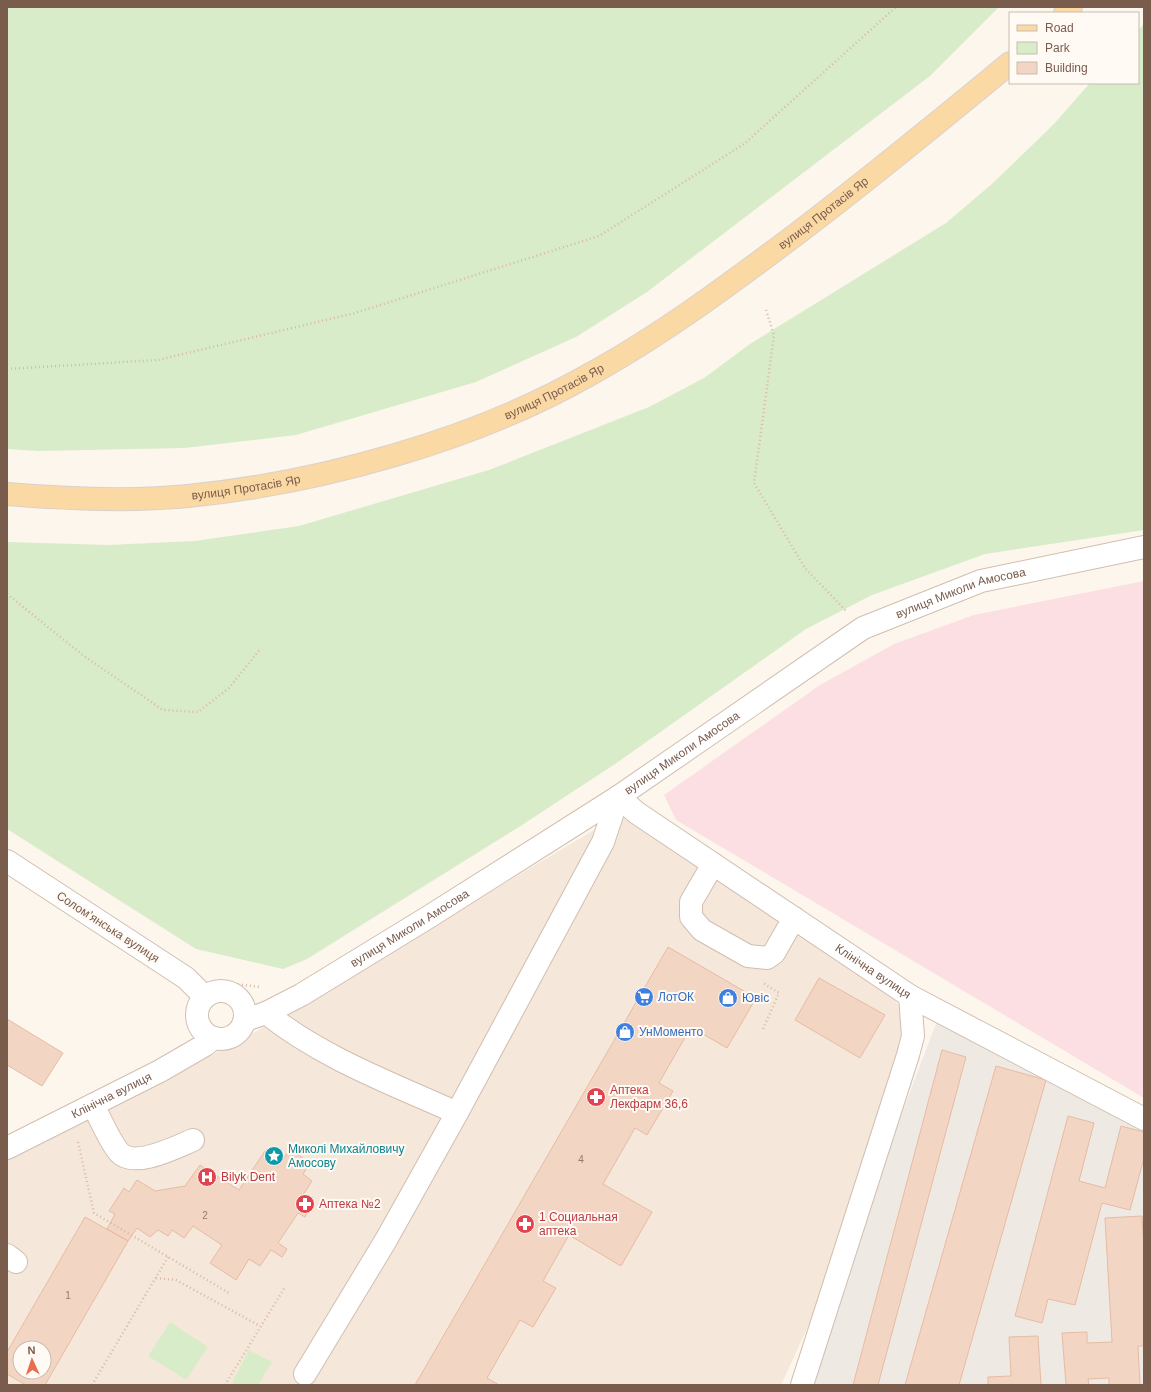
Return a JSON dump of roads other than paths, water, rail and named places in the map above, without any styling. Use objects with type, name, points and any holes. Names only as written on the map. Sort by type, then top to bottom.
[{"type":"main road","name":"вулиця Протасів Яр","points":[[7,494],[64,498],[122,498],[186,496],[243,489],[359,465],[452,436],[514,412],[584,378],[647,342],[735,280],[921,138],[1009,64]]},
{"type":"street","name":"вулиця Миколи Амосова","points":[[245,1020],[266,1013],[301,995],[618,797],[863,628],[982,581],[1144,547]]},
{"type":"street","name":"Клінічна вулиця","points":[[618,797],[637,813],[910,996],[1144,1119]]},
{"type":"street","points":[[305,1374],[386,1240],[457,1113],[603,842],[618,797]]},
{"type":"street","name":"Соломʼянська вулиця","points":[[7,861],[186,978],[205,997]]},
{"type":"street","points":[[713,864],[691,902],[691,918],[702,930],[748,956],[767,958],[774,953],[794,918]]},
{"type":"street","points":[[219,990],[234,994],[244,1005],[245,1020],[243,1027],[230,1037],[222,1039],[214,1038],[201,1028],[197,1012],[205,997],[219,990]]},
{"type":"street","points":[[802,1385],[908,1055],[913,1036],[910,996]]},
{"type":"street","points":[[266,1013],[287,1030],[348,1063],[457,1113]]},
{"type":"street","name":"Клінічна вулиця","points":[[7,1148],[160,1071],[205,1046],[214,1038]]},
{"type":"street","points":[[93,1105],[119,1152],[131,1159],[155,1156],[193,1140]]},
{"type":"place","name":"ЛотОК","points":[[644,997]]},
{"type":"place","name":"Ювіс","points":[[728,998]]},
{"type":"place","name":"УнМоменто","points":[[625,1032]]},
{"type":"place","name":"Аптека Лекфарм 36,6","points":[[596,1097]]},
{"type":"place","name":"Миколі Михайловичу Амосову","points":[[274,1156]]},
{"type":"place","name":"Bilyk Dent","points":[[207,1177]]},
{"type":"place","name":"Аптека №2","points":[[305,1204]]},
{"type":"place","name":"1 Социальная аптека","points":[[525,1224]]}]
